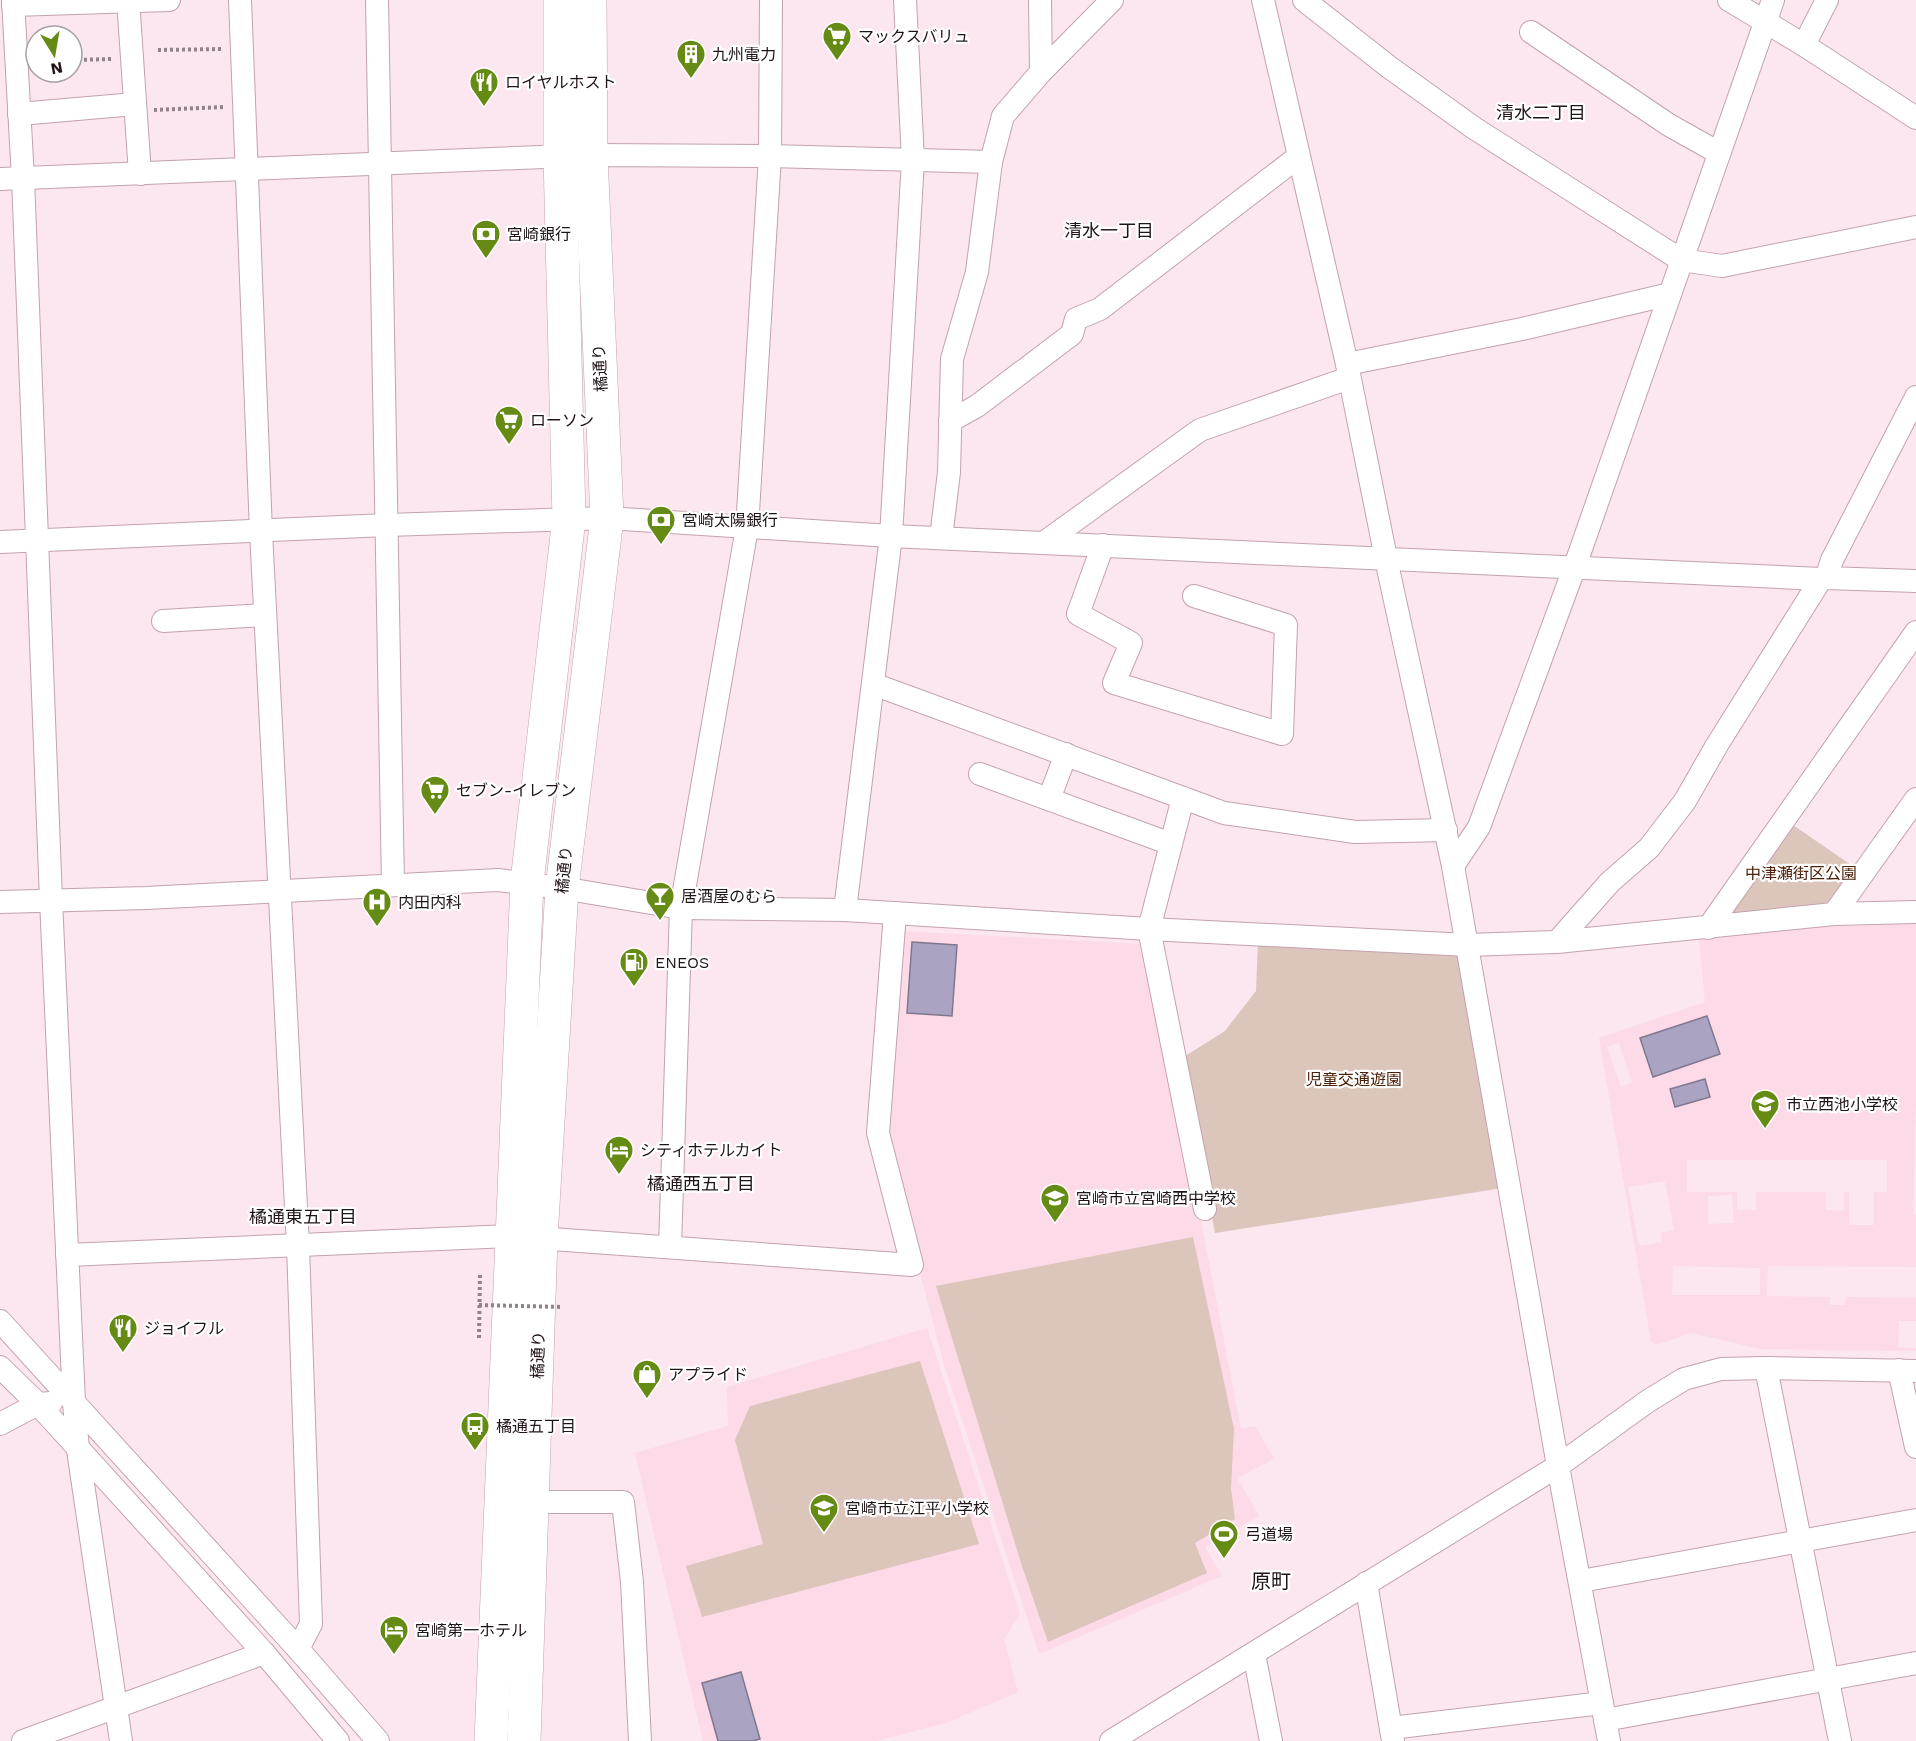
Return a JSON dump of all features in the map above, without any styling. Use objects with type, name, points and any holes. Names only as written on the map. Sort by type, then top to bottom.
[{"type":"highway","name":"橘通り","points":[[490,1741],[526,1237],[562,888],[607,518],[560,0]]},
{"type":"highway","name":"橘通り","points":[[524,1741],[533,1502],[526,1237],[527,882],[569,518],[575,156],[590,0]]},
{"type":"street","points":[[121,1741],[78,1450],[74,1402],[51,900],[23,178],[13,2],[169,0]]},
{"type":"street","points":[[240,0],[261,532],[298,1246],[310,1624],[298,1649]]},
{"type":"street","points":[[377,0],[393,885]]},
{"type":"street","points":[[670,1247],[681,908],[747,528],[770,156],[771,0]]},
{"type":"street","points":[[845,910],[891,536],[913,160],[905,0]]},
{"type":"street","points":[[1040,0],[1041,72]]},
{"type":"street","points":[[941,538],[949,472],[952,359],[977,272],[991,162],[1003,116],[1041,72],[1112,0]]},
{"type":"street","points":[[1263,0],[1348,371],[1385,558],[1446,830],[1605,1721]]},
{"type":"street","points":[[1304,0],[1389,67],[1474,128],[1681,260],[1722,266],[1916,227]]},
{"type":"street","points":[[1729,0],[1804,45],[1916,118]]},
{"type":"street","points":[[1453,866],[1479,827],[1575,566],[1773,0]]},
{"type":"street","points":[[1804,45],[1827,0]]},
{"type":"street","points":[[128,1],[140,174]]},
{"type":"street","points":[[1531,32],[1669,124],[1719,153]]},
{"type":"street","points":[[19,114],[135,108]]},
{"type":"street","points":[[0,179],[575,156],[770,156],[991,162]]},
{"type":"street","points":[[950,421],[977,406],[1072,334],[1076,320],[1100,309],[1298,156]]},
{"type":"street","points":[[1045,542],[1200,430],[1348,371],[1670,294]]},
{"type":"street","points":[[1557,942],[1610,882],[1648,848],[1685,801],[1717,745],[1824,578],[1916,397]]},
{"type":"street","points":[[0,542],[607,518],[891,536],[1916,581]]},
{"type":"street","points":[[1103,545],[1078,614],[1131,644],[1114,683],[1282,734],[1286,625],[1194,596]]},
{"type":"street","points":[[163,621],[265,615]]},
{"type":"street","points":[[1708,928],[1916,632]]},
{"type":"street","points":[[873,684],[1224,813],[1355,832],[1446,830]]},
{"type":"street","points":[[1049,799],[1066,754]]},
{"type":"street","points":[[980,774],[1171,844]]},
{"type":"street","points":[[1183,798],[1149,929],[1205,1209]]},
{"type":"street","points":[[1834,914],[1916,799]]},
{"type":"street","points":[[0,902],[146,898],[498,880],[527,882],[681,908],[845,910],[1149,929],[1468,945],[1557,942],[1834,914],[1916,912]]},
{"type":"street","points":[[67,1255],[526,1237],[912,1265],[878,1133],[895,913]]},
{"type":"street","points":[[0,1321],[298,1649],[378,1741]]},
{"type":"street","points":[[0,1367],[38,1404],[264,1653],[338,1741]]},
{"type":"street","points":[[1766,1368],[1840,1741]]},
{"type":"street","points":[[1111,1741],[1558,1466],[1684,1378],[1721,1369],[1907,1370],[1916,1447]]},
{"type":"street","points":[[0,1424],[38,1404],[74,1402]]},
{"type":"street","points":[[533,1502],[623,1502],[632,1582],[640,1741]]},
{"type":"street","points":[[1581,1581],[1916,1520]]},
{"type":"street","points":[[1366,1583],[1392,1735],[1605,1721],[1916,1663]]},
{"type":"street","points":[[23,1741],[264,1653]]},
{"type":"street","points":[[1254,1654],[1271,1741]]},
{"type":"path","points":[[158,50],[241,48]]},
{"type":"path","points":[[84,60],[132,58]]},
{"type":"path","points":[[135,108],[243,106]]},
{"type":"path","points":[[479,1338],[480,1274]]},
{"type":"path","points":[[479,1305],[563,1307]]},
{"type":"shaded area","name":"市立西池小学校","points":[[1916,924],[1916,1100],[1913,1214],[1916,1214],[1916,1267],[1768,1266],[1767,1296],[1830,1297],[1830,1305],[1845,1305],[1846,1297],[1916,1298],[1916,1321],[1899,1321],[1898,1347],[1916,1348],[1916,1351],[1760,1349],[1692,1333],[1656,1345],[1651,1341],[1599,1038],[1705,1002],[1699,939],[1819,927]],"holes":[[[1619,1043],[1632,1082],[1621,1087],[1607,1047]],[[1687,1160],[1887,1160],[1887,1192],[1874,1192],[1874,1225],[1849,1225],[1849,1192],[1844,1192],[1844,1211],[1826,1210],[1826,1192],[1756,1192],[1756,1210],[1737,1210],[1737,1192],[1687,1192]],[[1665,1181],[1674,1230],[1661,1233],[1662,1242],[1639,1246],[1628,1187]],[[1732,1195],[1734,1223],[1708,1224],[1708,1196]],[[1673,1266],[1760,1268],[1760,1295],[1672,1295]]]},
{"type":"shaded area","name":"宮崎市立宮崎西中学校","points":[[900,931],[1142,944],[1149,951],[1241,1429],[1255,1426],[1274,1459],[1237,1478],[1259,1516],[1205,1547],[1222,1576],[1039,1654],[944,1365],[884,1134]]},
{"type":"shaded area","points":[[912,942],[957,945],[952,1016],[907,1013]]},
{"type":"shaded area","points":[[1707,1016],[1720,1054],[1653,1077],[1640,1038]]},
{"type":"shaded area","points":[[1705,1079],[1710,1097],[1675,1107],[1670,1089]]},
{"type":"shaded area","name":"宮崎市立江平小学校","points":[[927,1328],[1020,1614],[1004,1639],[1018,1692],[946,1723],[876,1741],[703,1741],[635,1453],[728,1426],[727,1387]]},
{"type":"shaded area","points":[[741,1672],[760,1739],[718,1741],[702,1683]]},
{"type":"green space","name":"中津瀬街区公園","points":[[1793,825],[1854,867],[1825,906],[1732,916],[1730,911]]},
{"type":"green space","name":"児童交通遊園","points":[[1258,943],[1470,953],[1509,1187],[1215,1233],[1182,1058],[1225,1031],[1256,991]]},
{"type":"green space","points":[[1193,1237],[1234,1429],[1231,1488],[1235,1519],[1195,1543],[1207,1573],[1048,1642],[1022,1566],[936,1286]]},
{"type":"green space","points":[[920,1361],[979,1544],[702,1617],[686,1566],[763,1544],[735,1440],[750,1406]]},
{"type":"place","name":"マックスバリュ","points":[[837,62]]},
{"type":"place","name":"九州電力","points":[[691,80]]},
{"type":"place","name":"ロイヤルホスト","points":[[484,108]]},
{"type":"place","name":"宮崎銀行","points":[[486,260]]},
{"type":"place","name":"ローソン","points":[[509,446]]},
{"type":"place","name":"宮崎太陽銀行","points":[[661,546]]},
{"type":"place","name":"セブン-イレブン","points":[[435,816]]},
{"type":"place","name":"居酒屋のむら","points":[[660,922]]},
{"type":"place","name":"内田内科","points":[[377,928]]},
{"type":"place","name":"ENEOS","points":[[634,988]]},
{"type":"place","name":"市立西池小学校","points":[[1765,1130]]},
{"type":"place","name":"シティホテルカイト","points":[[619,1176]]},
{"type":"place","name":"宮崎市立宮崎西中学校","points":[[1055,1224]]},
{"type":"place","name":"ジョイフル","points":[[123,1354]]},
{"type":"place","name":"アプライド","points":[[647,1400]]},
{"type":"place","name":"橘通五丁目","points":[[475,1452]]},
{"type":"place","name":"宮崎市立江平小学校","points":[[824,1534]]},
{"type":"place","name":"弓道場","points":[[1224,1560]]},
{"type":"place","name":"宮崎第一ホテル","points":[[394,1656]]},
{"type":"district","name":"清水二丁目","points":[[1541,112]]},
{"type":"district","name":"清水一丁目","points":[[1109,230]]},
{"type":"district","name":"橘通西五丁目","points":[[701,1183]]},
{"type":"district","name":"橘通東五丁目","points":[[303,1216]]},
{"type":"district","name":"原町","points":[[1271,1581]]}]
